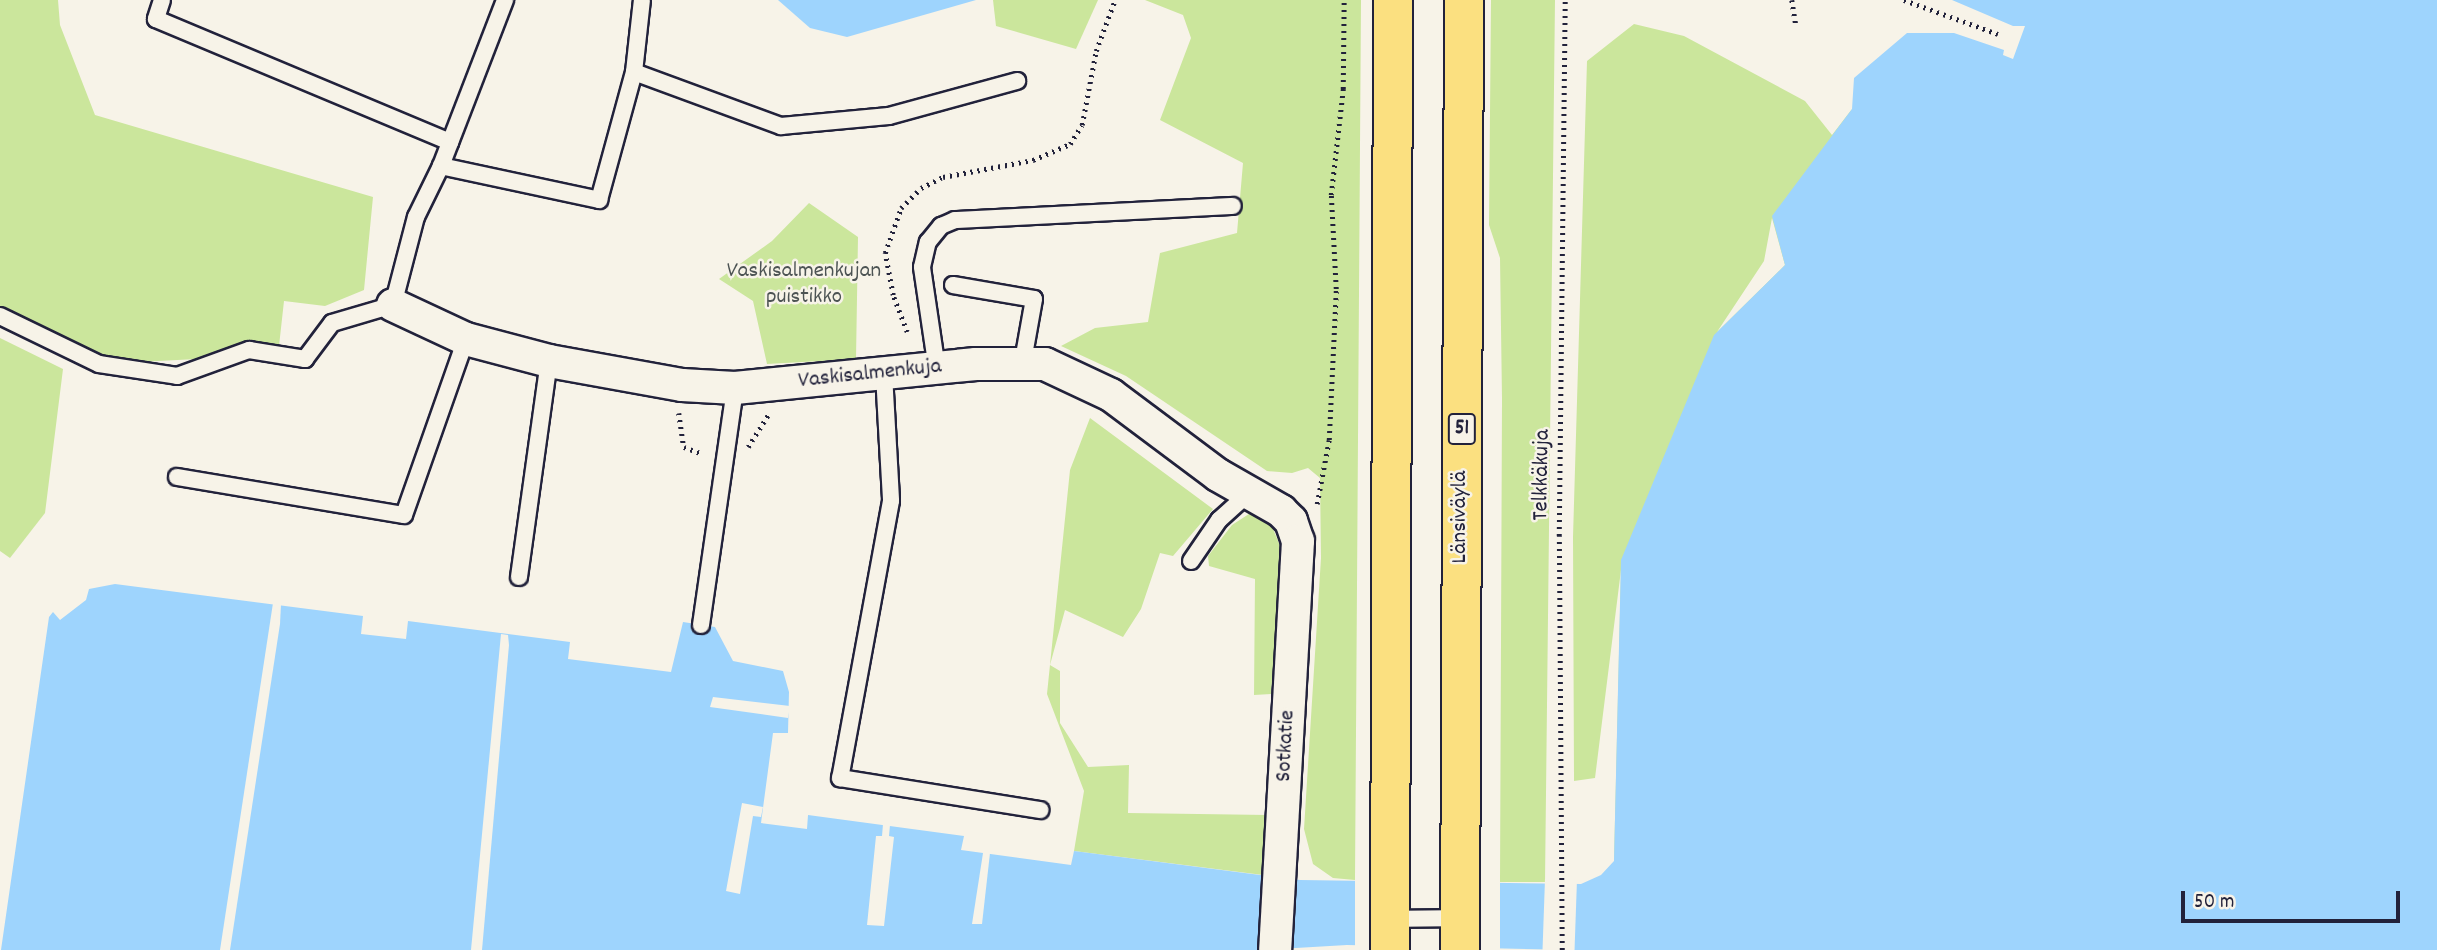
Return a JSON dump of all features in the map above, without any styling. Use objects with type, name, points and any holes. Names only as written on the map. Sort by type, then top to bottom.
[{"type":"highway","points":[[1390,935],[1393,0]]},
{"type":"highway","name":"Länsiväylä","points":[[1460,934],[1464,0]]},
{"type":"street","name":"Vaskisalmenkuja","points":[[393,304],[466,339],[550,361],[682,385],[735,388],[1023,361],[1080,378],[1111,395],[1218,475],[1281,511],[1291,521],[1298,541]]},
{"type":"street","name":"Sotkatie","points":[[1275,950],[1298,541]]},
{"type":"lane","points":[[162,0],[156,19],[450,142]]},
{"type":"lane","points":[[0,316],[99,364],[177,376],[249,350],[305,359],[332,323],[393,304],[416,216],[441,166],[505,0]]},
{"type":"lane","points":[[441,166],[599,200],[634,72],[642,0]]},
{"type":"lane","points":[[634,72],[781,126],[888,116],[1017,81]]},
{"type":"lane","points":[[937,369],[922,267],[928,242],[941,226],[955,220],[1233,206]]},
{"type":"lane","points":[[953,285],[1034,299],[1023,361]]},
{"type":"lane","points":[[177,477],[404,515],[466,339]]},
{"type":"lane","points":[[519,578],[550,361]]},
{"type":"lane","points":[[884,374],[891,500],[840,778],[1040,810]]},
{"type":"lane","points":[[701,625],[735,388]]},
{"type":"lane","points":[[1191,561],[1219,520],[1250,492]]},
{"type":"lane","points":[[1390,935],[1460,934]]},
{"type":"path","points":[[932,334],[908,333],[892,295],[885,253],[901,208],[921,188],[943,177],[1033,160],[1070,144],[1082,125],[1096,51],[1115,0]]},
{"type":"path","points":[[1315,513],[1329,440],[1336,289],[1331,195],[1343,89],[1344,0]]},
{"type":"path","name":"Telkkäkuja","points":[[1562,950],[1559,536],[1565,0]]},
{"type":"path","points":[[1792,0],[1796,24]]},
{"type":"path","points":[[1904,0],[1998,34]]},
{"type":"path","points":[[682,385],[678,423],[684,447],[705,455],[726,454],[754,443],[772,408]]},
{"type":"green space","points":[[0,0],[58,0],[60,25],[95,115],[373,197],[364,290],[325,306],[284,301],[278,355],[99,364],[0,316]]},
{"type":"green space","points":[[993,0],[1098,0],[1076,49],[996,26]]},
{"type":"green space","points":[[1145,0],[1361,0],[1355,880],[1333,878],[1313,864],[1304,829],[1321,558],[1320,478],[1308,468],[1292,473],[1267,471],[1126,376],[1061,346],[1095,328],[1148,322],[1160,253],[1237,233],[1243,163],[1160,120],[1191,38],[1183,15]]},
{"type":"green space","points":[[1491,0],[1555,0],[1545,882],[1500,882],[1502,399],[1500,258],[1489,225]]},
{"type":"green space","points":[[1634,24],[1684,36],[1805,101],[1832,135],[1852,109],[1614,861],[1621,570],[1595,778],[1574,781],[1573,537],[1587,61]],"holes":[[[1772,218],[1785,265],[1717,332],[1764,261]]]},
{"type":"green space","name":"Vaskisalmenkujan puistikko","points":[[809,203],[858,237],[856,359],[767,364],[753,301],[719,279],[772,241]]},
{"type":"green space","points":[[0,338],[63,369],[45,513],[10,558],[0,551]]},
{"type":"green space","points":[[1090,418],[1213,509],[1173,556],[1160,553],[1141,609],[1123,637],[1065,610],[1050,665],[1060,671],[1060,723],[1088,767],[1129,765],[1128,813],[1268,815],[1263,875],[1074,851],[1084,791],[1047,694],[1070,470]]},
{"type":"green space","points":[[1252,512],[1271,524],[1283,553],[1271,694],[1254,695],[1255,579],[1209,566],[1208,556],[1232,525]]},
{"type":"water","points":[[778,0],[976,0],[847,37],[810,28]]},
{"type":"water","points":[[1952,0],[2437,0],[2437,950],[1571,950],[1347,945],[1262,950],[1,950],[49,617],[53,612],[60,620],[86,600],[89,589],[115,584],[363,616],[361,634],[406,639],[408,621],[570,642],[568,659],[671,672],[683,622],[715,627],[733,661],[783,671],[789,692],[788,733],[773,733],[761,823],[807,829],[808,815],[964,836],[961,850],[1071,865],[1074,851],[1300,880],[1581,884],[1601,875],[1614,861],[1621,560],[1714,335],[1785,265],[1772,216],[1852,109],[1854,78],[1907,33],[1954,33],[2004,50],[2003,55],[2013,59],[2025,26],[2013,26]]},
{"type":"pier","points":[[273,603],[281,604],[280,624],[230,950],[220,950]]},
{"type":"pier","points":[[501,634],[508,635],[509,645],[482,950],[471,950]]},
{"type":"pier","points":[[713,697],[790,706],[788,718],[710,707]]},
{"type":"pier","points":[[742,803],[763,807],[761,817],[753,816],[740,894],[726,891]]},
{"type":"pier","points":[[883,824],[890,825],[889,836],[894,837],[884,926],[867,925],[876,836],[882,836]]},
{"type":"pier","points":[[983,853],[990,853],[982,924],[972,924]]},
{"type":"pier","points":[[1355,877],[1500,877],[1500,949],[1355,949]]},
{"type":"pier","points":[[1545,879],[1577,880],[1575,950],[1543,950]]}]
